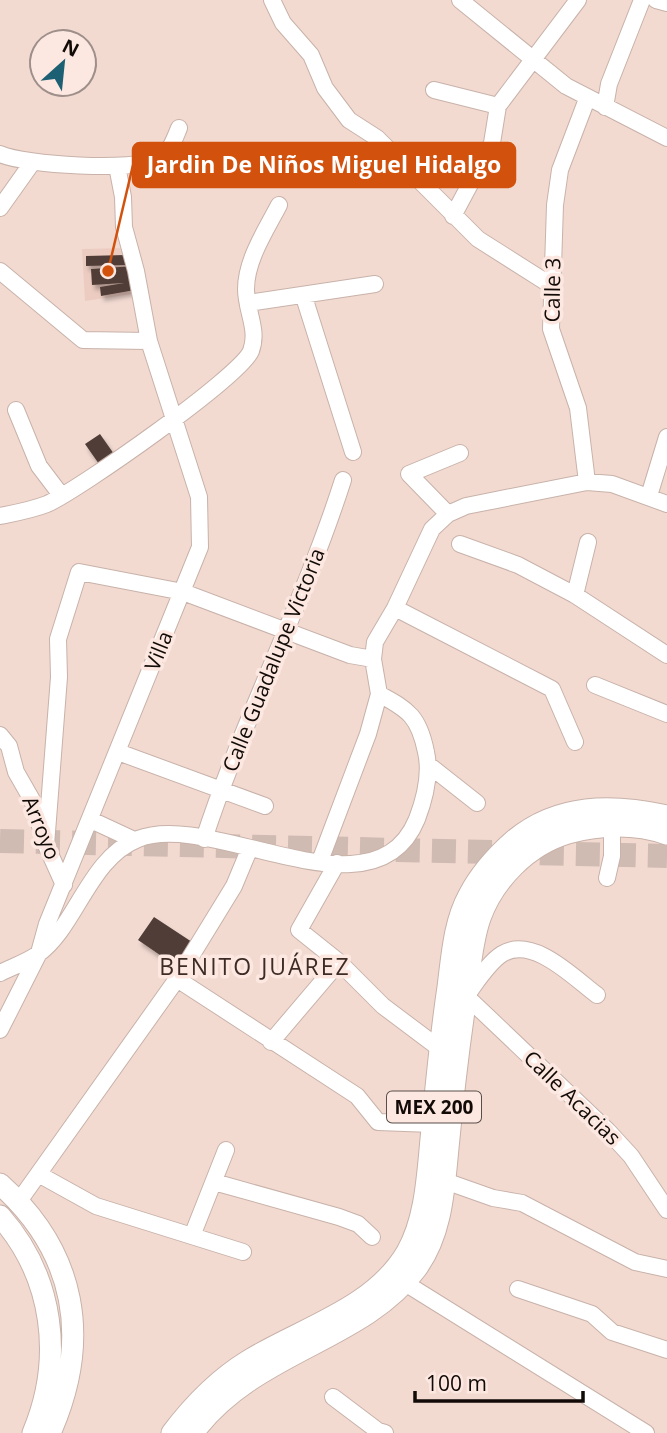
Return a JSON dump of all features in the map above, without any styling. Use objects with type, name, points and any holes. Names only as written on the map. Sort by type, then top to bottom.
[{"type":"main road","name":"MEX 200","points":[[172,1433],[201,1397],[224,1377],[276,1344],[359,1301],[393,1272],[407,1252],[418,1227],[428,1177],[439,1048],[460,916],[468,895],[499,853],[540,823],[568,812],[617,807],[665,824]]},
{"type":"main road","name":"MEX 200","points":[[193,1433],[220,1401],[250,1378],[376,1308],[405,1283],[429,1250],[439,1218],[445,1181],[466,996],[480,917],[505,875],[541,844],[580,830],[665,824]]},
{"type":"main road","points":[[0,1184],[19,1200],[50,1241],[60,1261],[70,1304],[68,1373],[50,1433]]},
{"type":"main road","points":[[0,1216],[34,1266],[48,1309],[49,1385],[33,1433]]},
{"type":"street","points":[[272,0],[283,23],[311,55],[326,88],[349,120],[377,138],[478,239],[552,286]]},
{"type":"street","points":[[460,0],[587,99],[667,138]]},
{"type":"street","points":[[453,216],[492,143],[498,106],[578,0]]},
{"type":"street","points":[[605,107],[610,84],[642,0]]},
{"type":"street","points":[[656,0],[667,4]]},
{"type":"street","points":[[434,90],[498,106]]},
{"type":"street","name":"Calle 3","points":[[587,99],[560,170],[555,205],[551,329],[578,408],[587,482]]},
{"type":"street","points":[[0,154],[13,160],[32,163],[117,166],[159,159],[167,153],[179,128]]},
{"type":"street","points":[[0,208],[32,163]]},
{"type":"street","name":"Villa","points":[[39,954],[47,924],[200,547],[199,498],[149,341],[142,298],[122,215],[124,197],[117,166]]},
{"type":"street","points":[[0,516],[47,504],[61,495],[174,421],[250,354],[255,337],[245,289],[251,264],[279,205]]},
{"type":"street","points":[[4,280],[83,340],[149,341]]},
{"type":"street","points":[[248,303],[304,297],[375,284]]},
{"type":"street","points":[[304,297],[353,452]]},
{"type":"street","points":[[16,410],[39,466],[61,495]]},
{"type":"street","points":[[649,496],[667,438]]},
{"type":"street","points":[[448,514],[409,474],[460,453]]},
{"type":"street","name":"Calle Guadalupe Victoria","points":[[204,839],[219,792],[327,531],[344,480]]},
{"type":"street","points":[[439,1048],[383,1006],[339,962],[299,930],[328,862],[379,694],[373,659],[375,642],[395,608],[432,529],[448,514],[466,506],[587,482],[612,484],[667,504]]},
{"type":"street","points":[[575,596],[588,542]]},
{"type":"street","points":[[460,544],[518,565],[575,596],[667,654]]},
{"type":"street","points":[[46,845],[59,677],[58,639],[79,572],[183,592],[350,655],[373,659]]},
{"type":"street","points":[[395,608],[552,689],[575,741]]},
{"type":"street","points":[[595,685],[667,713]]},
{"type":"street","points":[[0,1030],[39,954],[106,863],[134,840],[148,835],[173,834],[249,850],[328,862],[376,862],[399,849],[412,831],[421,807],[430,766],[421,728],[414,717],[379,694]]},
{"type":"street","name":"Arroyo","points":[[0,735],[9,746],[16,772],[32,800],[46,845],[64,885]]},
{"type":"street","points":[[118,752],[219,792],[265,806]]},
{"type":"street","points":[[430,766],[477,803]]},
{"type":"street","points":[[90,820],[134,840]]},
{"type":"street","points":[[607,878],[612,856],[612,826]]},
{"type":"street","points":[[19,1200],[40,1175],[177,979],[234,886],[249,850]]},
{"type":"street","points":[[466,996],[502,954],[524,950],[548,958],[597,995]]},
{"type":"street","points":[[0,973],[39,954]]},
{"type":"street","points":[[271,1042],[339,962]]},
{"type":"street","points":[[177,979],[357,1096],[378,1122],[432,1124]]},
{"type":"street","name":"Calle Acacias","points":[[466,996],[631,1156],[667,1210]]},
{"type":"street","points":[[192,1236],[226,1150]]},
{"type":"street","points":[[40,1175],[96,1206],[243,1252]]},
{"type":"street","points":[[445,1181],[493,1198],[522,1203],[635,1262],[667,1269]]},
{"type":"street","points":[[214,1182],[339,1217],[358,1224],[372,1237]]},
{"type":"street","points":[[405,1283],[646,1433]]},
{"type":"street","points":[[518,1289],[592,1314],[612,1332],[667,1350]]},
{"type":"street","points":[[333,1397],[378,1431],[385,1433]]},
{"type":"shaded area","points":[[126,248],[138,293],[85,301],[82,249]]},
{"type":"building","points":[[125,255],[126,265],[86,266],[86,256]]},
{"type":"building","points":[[134,266],[135,290],[101,296],[100,287],[124,283],[92,285],[91,269]]},
{"type":"building","points":[[100,434],[114,454],[99,464],[85,444]]},
{"type":"building","points":[[154,917],[192,942],[176,966],[138,940]]},
{"type":"tunnel","points":[[0,841],[667,856]]},
{"type":"place","name":"Jardin De Niños Miguel Hidalgo","points":[[108,271]]},
{"type":"district","name":"BENITO JUÁREZ","points":[[255,967]]}]
